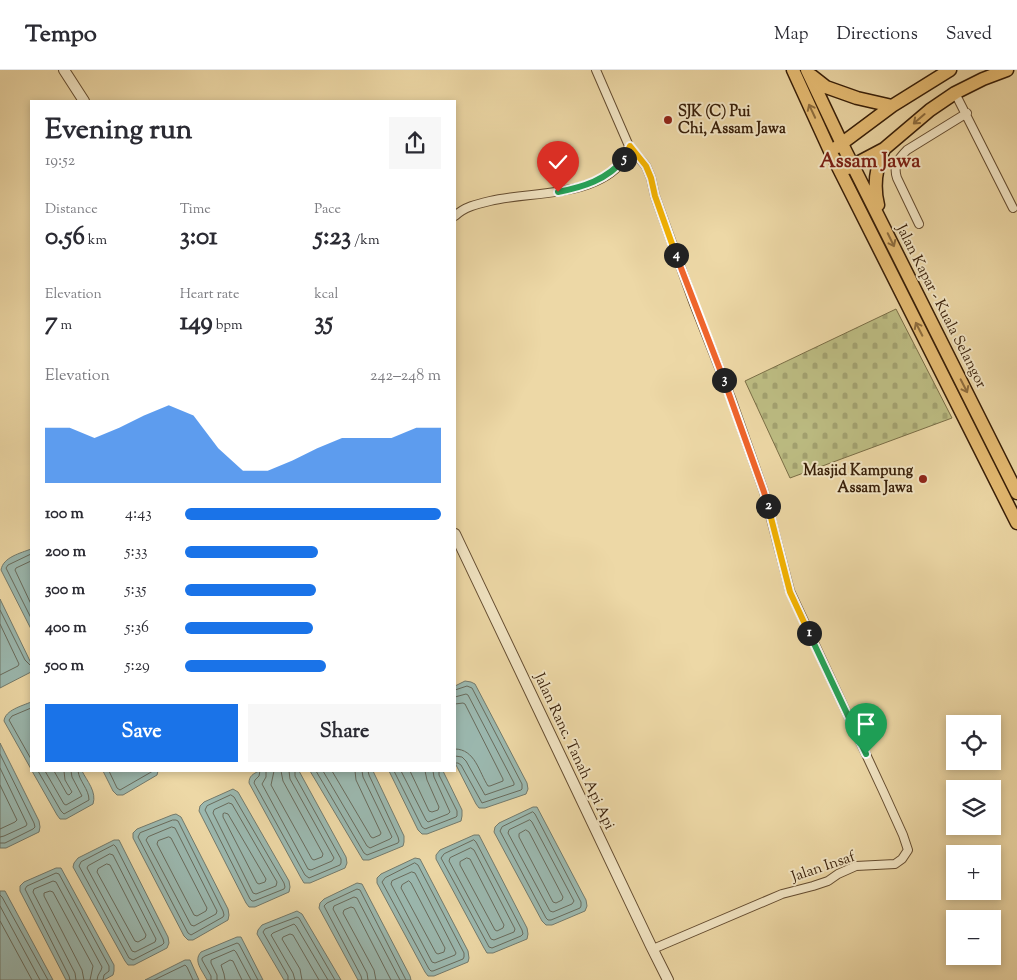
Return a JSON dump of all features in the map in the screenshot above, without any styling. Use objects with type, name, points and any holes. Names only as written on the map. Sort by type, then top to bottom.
[{"type":"highway","name":"Jalan Kapar - Kuala Selangor","points":[[792,70],[830,151],[1017,524]]},
{"type":"highway","points":[[830,151],[840,139],[950,70]]},
{"type":"highway","points":[[843,175],[854,165],[884,149],[930,110],[956,92],[1007,70]]},
{"type":"highway","name":"Jalan Kapar - Kuala Selangor","points":[[808,72],[1017,493]]},
{"type":"highway","points":[[808,72],[826,88],[892,106]]},
{"type":"highway","points":[[882,221],[876,198],[875,182],[878,162],[884,149]]},
{"type":"street","points":[[64,70],[83,100]]},
{"type":"street","points":[[456,215],[476,204],[506,197],[558,192],[577,188],[598,180],[623,161],[630,146],[596,70]]},
{"type":"street","points":[[956,92],[1013,208]]},
{"type":"street","points":[[919,224],[897,178],[895,172],[896,164],[907,150],[967,113]]},
{"type":"street","name":"Jalan Insaf","points":[[630,146],[646,166],[651,178],[655,196],[694,304],[731,398],[764,492],[790,592],[884,793],[908,850],[902,859],[895,864],[856,866],[828,881],[782,894],[653,949]]},
{"type":"street","name":"Jalan Ranc. Tanah Api Api","points":[[456,536],[668,980]]},
{"type":"green space","points":[[896,309],[952,418],[790,478],[745,381]]},
{"type":"water","points":[[30,549],[30,627],[1,570],[5,562]]},
{"type":"water","points":[[0,599],[30,661],[30,673],[0,688]]},
{"type":"water","points":[[465,681],[475,684],[527,783],[528,789],[526,794],[485,808],[479,808],[476,804],[456,765],[456,686]]},
{"type":"water","points":[[30,702],[30,767],[4,721],[7,714]]},
{"type":"water","points":[[0,743],[39,821],[40,827],[39,832],[6,848],[0,848]]},
{"type":"water","points":[[33,772],[83,772],[93,791],[93,804],[66,819],[60,819]]},
{"type":"water","points":[[104,772],[158,772],[157,775],[123,795],[117,795]]},
{"type":"water","points":[[258,772],[300,772],[346,857],[347,863],[345,868],[310,883],[304,883],[249,783],[252,776]]},
{"type":"water","points":[[311,772],[373,772],[404,836],[404,842],[403,846],[369,860],[363,860]]},
{"type":"water","points":[[389,772],[443,772],[462,810],[461,821],[427,834],[422,834],[418,830]]},
{"type":"water","points":[[233,789],[238,792],[289,881],[289,892],[255,907],[249,907],[246,903],[199,811],[200,806],[204,802]]},
{"type":"water","points":[[533,807],[537,807],[586,900],[587,906],[585,911],[552,925],[546,925],[542,921],[494,832],[495,827],[499,823]]},
{"type":"water","points":[[176,814],[181,817],[228,909],[229,915],[228,920],[193,940],[188,940],[184,936],[133,838],[133,833],[137,829]]},
{"type":"water","points":[[474,835],[479,835],[527,928],[528,934],[527,939],[493,953],[487,953],[436,859],[436,855],[440,850]]},
{"type":"water","points":[[114,840],[119,840],[168,937],[169,943],[167,948],[134,965],[128,965],[125,961],[73,867],[78,858]]},
{"type":"water","points":[[415,858],[420,859],[468,951],[468,962],[434,976],[428,976],[425,972],[377,883],[377,878],[381,874]]},
{"type":"water","points":[[56,868],[61,868],[114,965],[113,975],[104,980],[66,980],[20,891],[20,886],[24,882]]},
{"type":"water","points":[[357,883],[362,884],[411,980],[358,980],[319,908],[320,903],[324,899]]},
{"type":"water","points":[[0,891],[5,891],[53,980],[0,980]]},
{"type":"water","points":[[297,911],[302,914],[341,980],[284,980],[257,934],[262,925]]},
{"type":"water","points":[[241,937],[263,980],[207,980],[198,962],[201,952]]},
{"type":"water","points":[[185,960],[190,960],[199,980],[145,980]]},
{"type":"place","name":"SJK (C) Pui Chi, Assam Jawa","points":[[668,120]]},
{"type":"place","name":"Masjid Kampung Assam Jawa","points":[[923,479]]},
{"type":"district","name":"Assam Jawa","points":[[870,160]]},
{"type":"route","points":[[558,192],[577,188],[598,180],[611,172],[623,161],[630,146],[646,166],[694,304],[731,398],[764,492],[790,592],[866,754]]}]
